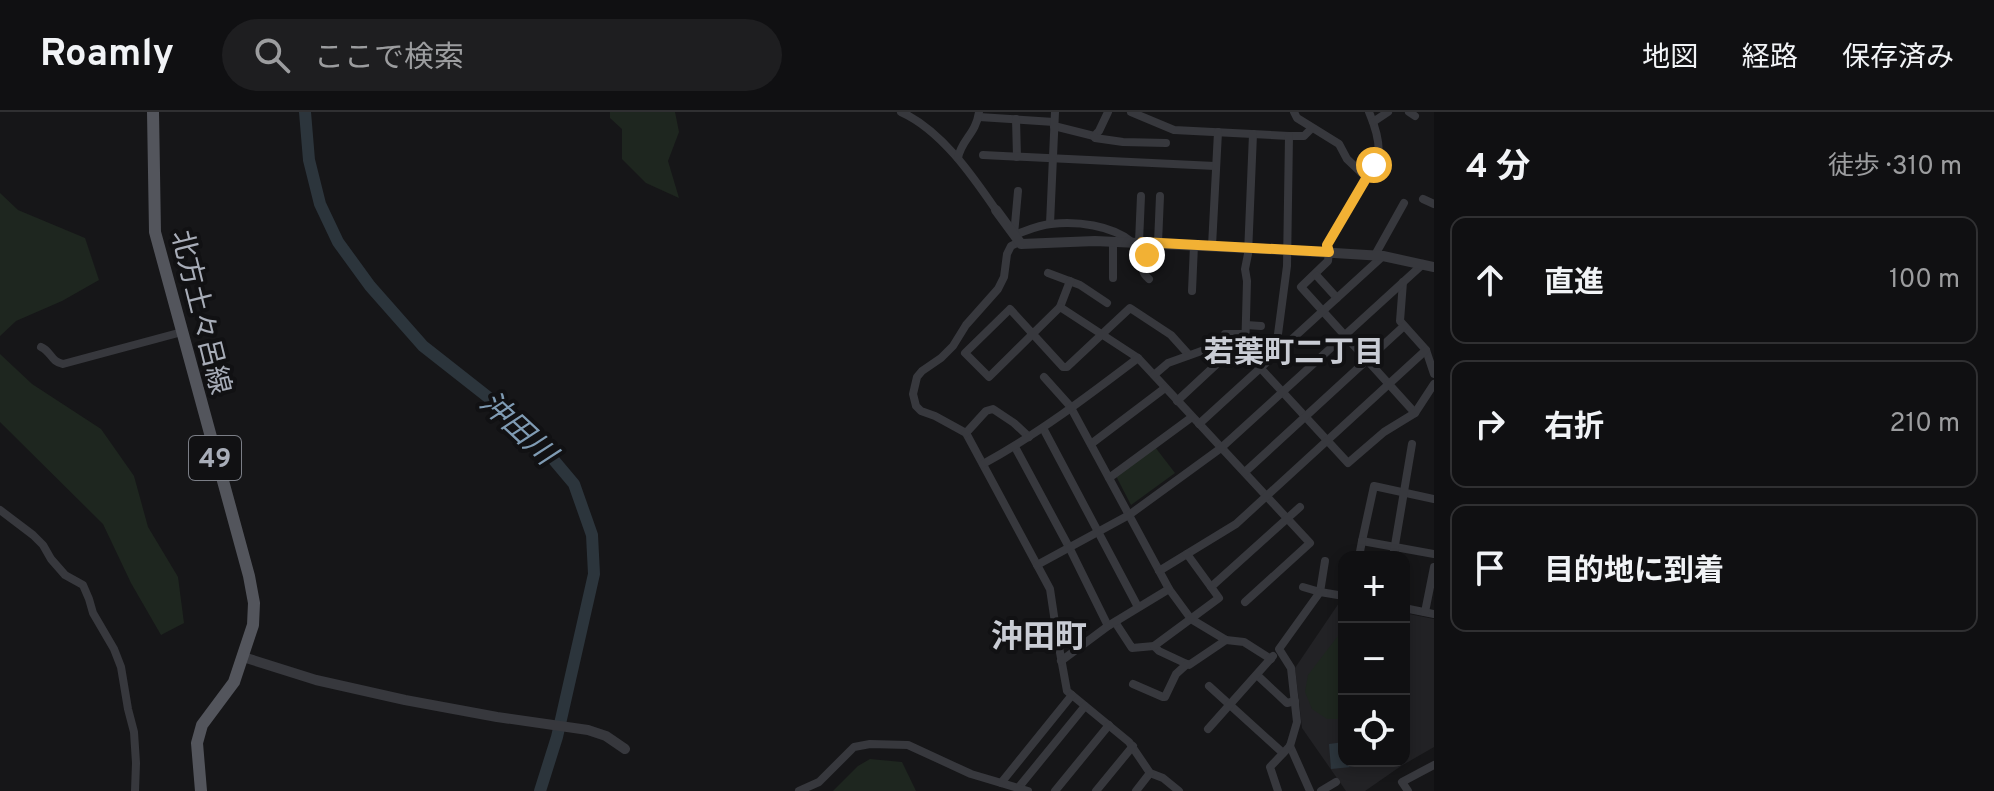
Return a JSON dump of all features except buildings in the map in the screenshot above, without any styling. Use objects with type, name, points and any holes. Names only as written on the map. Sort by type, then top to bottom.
[{"type":"main road","name":"北方土々呂線","points":[[153,112],[155,232],[254,603],[253,625],[234,682],[202,725],[197,743],[201,791]]},
{"type":"street","points":[[901,112],[915,118],[958,158],[1016,239],[1027,245],[1078,241],[1158,243],[1379,256],[1431,266]]},
{"type":"street","points":[[1094,136],[1108,112]]},
{"type":"street","points":[[1131,112],[1174,130],[1304,136],[1312,128]]},
{"type":"street","points":[[1294,112],[1297,118],[1339,144],[1347,159],[1366,177]]},
{"type":"street","points":[[1369,112],[1380,150],[1378,159],[1327,245],[1328,261],[1301,287],[1415,413]]},
{"type":"street","points":[[1373,122],[1388,112]]},
{"type":"street","points":[[958,158],[959,151],[974,131],[979,115],[1054,120],[1095,138],[1166,143]]},
{"type":"street","points":[[1016,119],[1017,157]]},
{"type":"street","points":[[1050,224],[1054,120]]},
{"type":"street","points":[[1212,246],[1218,132]]},
{"type":"street","points":[[1231,355],[1245,354],[1245,275],[1253,134]]},
{"type":"street","points":[[1278,334],[1285,286],[1289,136]]},
{"type":"street","points":[[983,155],[1215,166]]},
{"type":"street","points":[[1016,239],[1018,191]]},
{"type":"street","points":[[1138,242],[1141,196]]},
{"type":"street","points":[[1158,243],[1160,196]]},
{"type":"street","points":[[1423,199],[1434,204]]},
{"type":"street","points":[[1109,478],[1196,421],[1261,368],[1337,298],[1379,256],[1404,203]]},
{"type":"street","points":[[1149,279],[1142,269],[1147,255],[1138,242],[1101,228],[1080,223],[1050,224],[1016,239],[1007,254],[1004,277],[998,289],[947,352],[917,377],[913,394],[921,411],[966,433],[1050,589],[1067,691],[1133,746],[1150,773],[1163,778],[1177,791]]},
{"type":"street","points":[[1113,241],[1113,278]]},
{"type":"street","points":[[1192,291],[1194,245]]},
{"type":"street","points":[[1037,565],[1129,515],[1221,448],[1403,282],[1431,266]]},
{"type":"street","points":[[1048,273],[1080,285],[1107,303]]},
{"type":"street","points":[[1317,276],[1337,298]]},
{"type":"street","points":[[1070,281],[1060,307],[1033,334],[989,377],[965,353],[1010,309],[1033,334],[1063,367],[1067,367],[1130,308],[1171,335],[1189,355]]},
{"type":"street","points":[[1403,282],[1400,321],[1426,350],[1434,374]]},
{"type":"street","points":[[1060,307],[1138,358],[1310,543],[1245,602]]},
{"type":"street","points":[[1225,334],[1261,326]]},
{"type":"street","points":[[1245,472],[1404,326]]},
{"type":"street","points":[[41,347],[48,351],[54,361],[63,364],[182,332]]},
{"type":"street","points":[[1154,375],[1168,363],[1207,349],[1212,350],[1220,361]]},
{"type":"street","points":[[1159,571],[1236,524],[1426,350]]},
{"type":"street","points":[[983,464],[1015,447],[1071,409],[1138,358]]},
{"type":"street","points":[[1177,401],[1220,361],[1254,361],[1348,463],[1384,432],[1415,413],[1434,384]]},
{"type":"street","points":[[1044,377],[1071,409],[1169,589],[1191,619],[1226,640],[1244,642],[1271,659]]},
{"type":"street","points":[[1091,444],[1165,388]]},
{"type":"street","points":[[966,433],[986,411],[993,409],[1029,437]]},
{"type":"street","points":[[1043,428],[1138,607]]},
{"type":"street","points":[[1394,551],[1412,444]]},
{"type":"street","points":[[1015,447],[1112,624],[1132,648],[1154,646],[1219,598],[1187,554]]},
{"type":"street","points":[[1360,551],[1374,486],[1434,499]]},
{"type":"street","points":[[1211,587],[1300,507]]},
{"type":"street","points":[[0,510],[43,545],[65,575],[83,585],[93,613],[114,649],[121,667],[134,732],[135,791]]},
{"type":"street","points":[[1362,541],[1434,554]]},
{"type":"street","points":[[1208,729],[1271,659],[1320,592],[1325,561]]},
{"type":"street","points":[[1410,609],[1430,613],[1434,567]]},
{"type":"street","points":[[1303,587],[1338,595]]},
{"type":"street","points":[[1061,661],[1112,624],[1169,589]]},
{"type":"street","points":[[1133,684],[1165,697],[1176,674],[1226,640]]},
{"type":"street","points":[[1154,646],[1187,664]]},
{"type":"street","points":[[1278,791],[1270,767],[1290,746],[1297,722],[1291,668],[1279,649]]},
{"type":"street","points":[[243,657],[316,680],[405,700],[585,729],[606,736],[625,749]]},
{"type":"street","points":[[1257,675],[1287,703],[1295,701]]},
{"type":"street","points":[[1209,686],[1283,753]]},
{"type":"street","points":[[1001,783],[1072,695]]},
{"type":"street","points":[[799,791],[819,782],[854,747],[870,744],[908,745],[971,774],[1024,789],[1085,706]]},
{"type":"street","points":[[1055,791],[1109,725]]},
{"type":"street","points":[[1096,791],[1133,746]]},
{"type":"street","points":[[1290,746],[1310,791]]},
{"type":"street","points":[[1408,791],[1402,782],[1434,765]]},
{"type":"street","points":[[1136,791],[1150,773]]},
{"type":"street","points":[[1321,791],[1336,782]]},
{"type":"shaded area","points":[[610,112],[675,112],[679,132],[668,161],[679,198],[646,183],[622,159],[622,129],[610,118]]},
{"type":"shaded area","points":[[0,193],[18,210],[85,238],[99,280],[62,301],[16,321],[0,336]]},
{"type":"shaded area","points":[[0,354],[32,384],[101,429],[134,476],[148,527],[178,577],[184,623],[161,635],[131,583],[103,524],[0,422]]},
{"type":"shaded area","points":[[1155,447],[1175,473],[1131,505],[1116,476]]},
{"type":"shaded area","points":[[1338,604],[1338,767],[1400,767],[1365,791],[1346,791],[1302,728],[1295,668]]},
{"type":"shaded area","points":[[1410,614],[1434,619],[1434,747],[1410,761]]},
{"type":"shaded area","points":[[1338,636],[1338,719],[1327,719],[1312,709],[1305,692],[1308,675]]},
{"type":"shaded area","points":[[1338,743],[1338,767],[1351,767],[1331,769],[1329,744]]},
{"type":"shaded area","points":[[870,759],[902,762],[916,791],[833,791],[858,766]]},
{"type":"waterway","name":"沖田川","points":[[305,112],[309,160],[320,204],[338,242],[370,286],[423,346],[526,427],[574,484],[592,535],[594,574],[557,737],[540,791]]},
{"type":"district","name":"若葉町二丁目","points":[[1294,352]]},
{"type":"district","name":"沖田町","points":[[1039,636]]},
{"type":"route","points":[[1147,255],[1142,242],[1329,252],[1327,245],[1374,165]]}]
